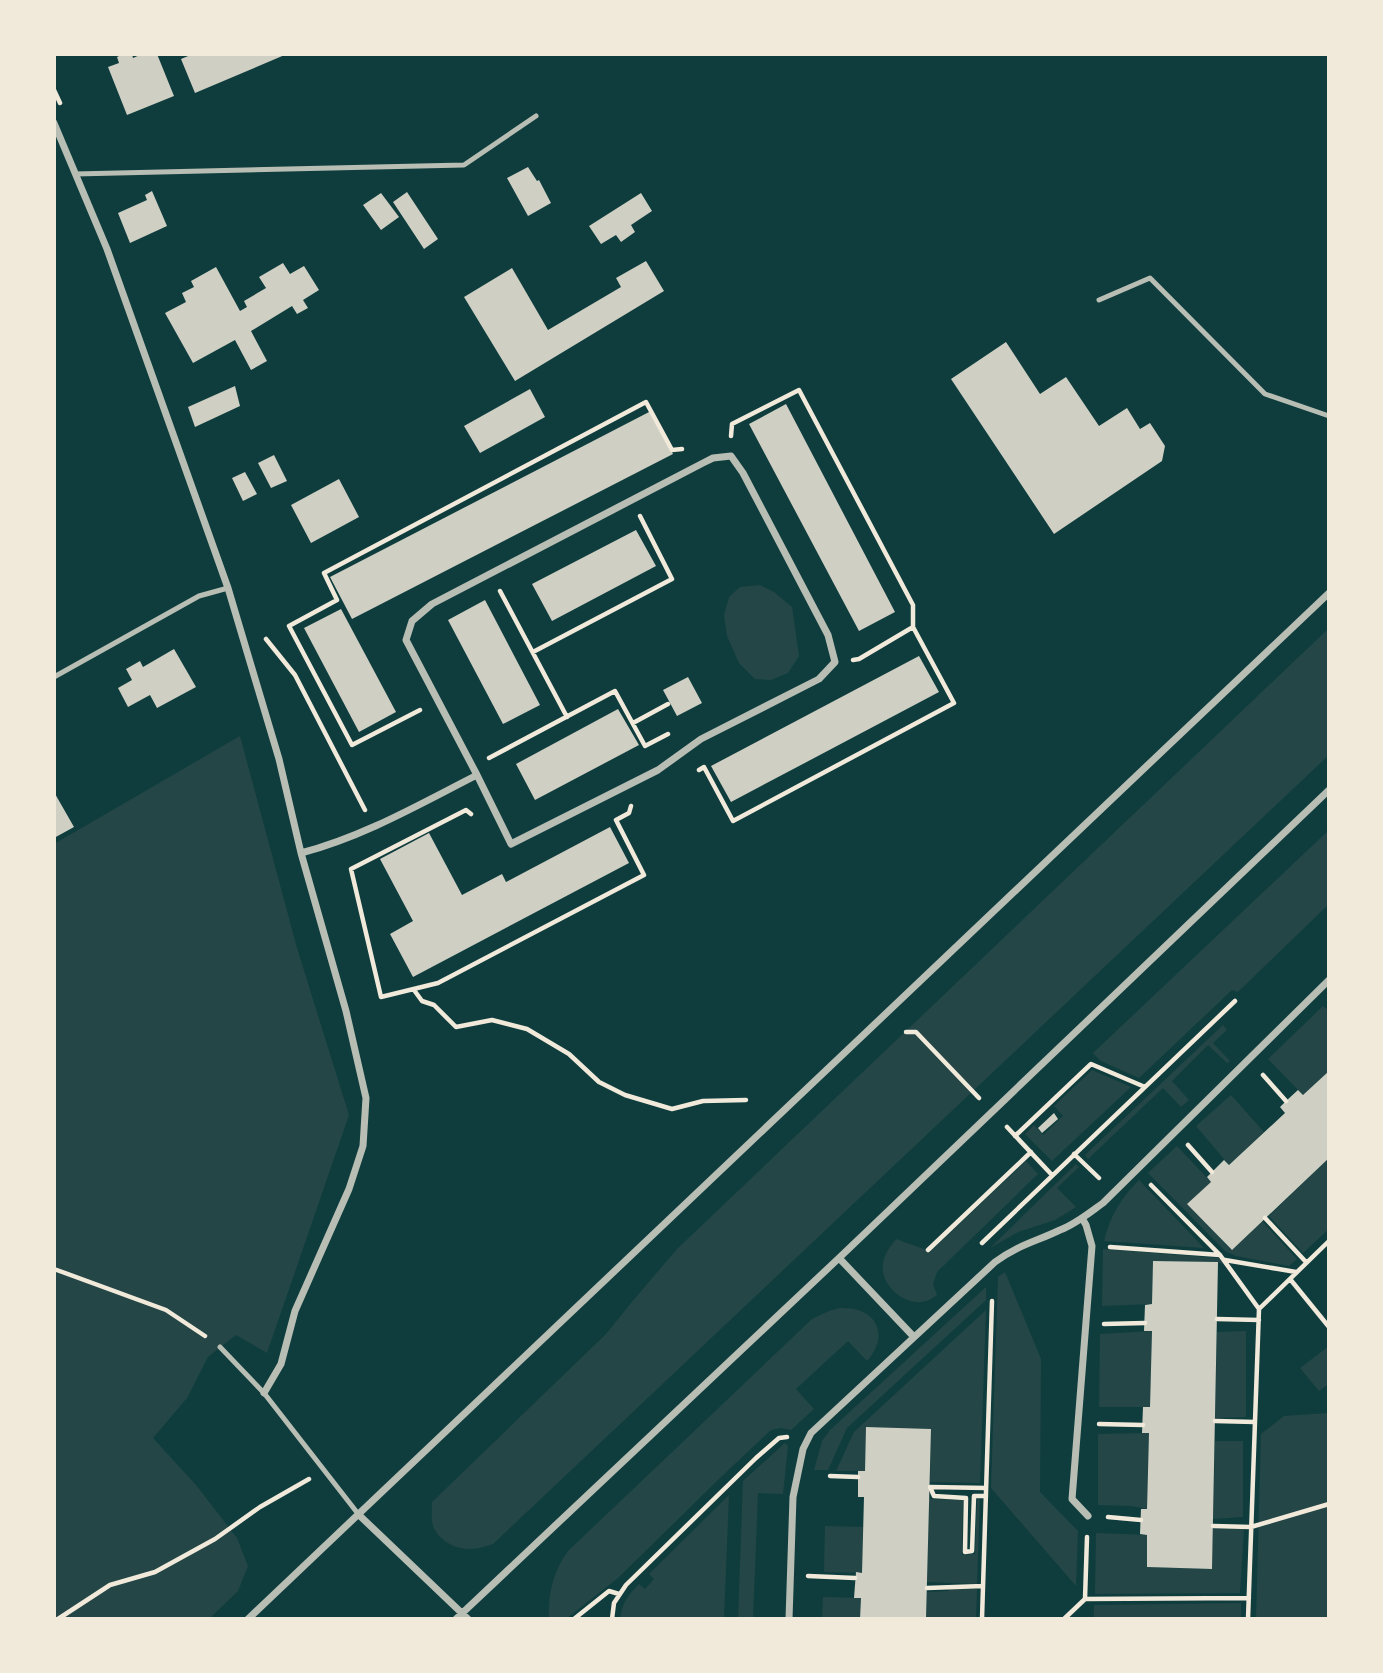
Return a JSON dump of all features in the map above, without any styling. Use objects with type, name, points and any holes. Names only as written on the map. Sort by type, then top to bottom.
[{"type":"street","points":[[54,123],[107,249],[228,588],[279,759],[301,853],[346,1011],[366,1098],[363,1146],[349,1189],[295,1311],[281,1364],[264,1393]]},
{"type":"street","points":[[731,456],[743,473],[828,635],[835,662],[819,679],[695,743],[658,771],[511,844],[406,639],[412,621],[432,604],[703,463],[713,458],[731,456]]},
{"type":"street","points":[[248,1619],[1329,593]]},
{"type":"street","points":[[301,853],[327,846],[383,822],[477,775]]},
{"type":"street","points":[[359,1515],[462,1617],[1329,790]]},
{"type":"street","points":[[789,1619],[793,1497],[803,1449],[815,1428],[1006,1254],[1021,1245],[1062,1230],[1103,1203],[1329,980]]},
{"type":"street","points":[[1082,1218],[1087,1225],[1092,1246],[1072,1499],[1088,1516]]},
{"type":"street","points":[[839,1258],[914,1337]]},
{"type":"lane","points":[[75,174],[464,165],[536,116]]},
{"type":"lane","points":[[1098,300],[1150,278],[1265,394],[1329,416]]},
{"type":"lane","points":[[54,677],[199,596],[228,588]]},
{"type":"lane","points":[[220,1347],[264,1393],[359,1515]]},
{"type":"path","points":[[680,754],[686,768],[695,772],[704,767],[733,821],[954,703],[913,627],[913,604],[799,390],[732,424],[731,456]]},
{"type":"path","points":[[439,700],[352,746],[289,626],[337,600],[324,573],[646,402],[672,450],[693,449],[703,463]]},
{"type":"path","points":[[533,653],[672,579],[632,500]]},
{"type":"path","points":[[491,573],[567,717]]},
{"type":"path","points":[[835,662],[859,659],[913,627]]},
{"type":"path","points":[[472,767],[615,691],[645,747],[673,731],[689,734],[695,743]]},
{"type":"path","points":[[633,723],[668,704]]},
{"type":"path","points":[[476,824],[466,810],[351,869],[381,998],[438,983],[644,875],[616,820],[629,813],[633,801],[625,787]]},
{"type":"path","points":[[414,990],[422,1002],[434,1005],[456,1027],[492,1020],[527,1029],[569,1054],[599,1082],[625,1095],[671,1108],[703,1101],[746,1100]]},
{"type":"path","points":[[976,1248],[1235,1001]]},
{"type":"path","points":[[906,1032],[916,1032],[973,1092]]},
{"type":"path","points":[[1248,1059],[1286,1101]]},
{"type":"path","points":[[1015,1136],[1091,1063],[1145,1087]]},
{"type":"path","points":[[1010,1131],[1052,1175]]},
{"type":"path","points":[[1175,1131],[1212,1172]]},
{"type":"path","points":[[928,1250],[1031,1152]]},
{"type":"path","points":[[1074,1154],[1113,1192]]},
{"type":"path","points":[[1136,1169],[1220,1255],[1259,1309],[1248,1619]]},
{"type":"path","points":[[1265,1218],[1306,1262]]},
{"type":"path","points":[[1259,1309],[1329,1241]]},
{"type":"path","points":[[1092,1246],[1220,1255]]},
{"type":"path","points":[[1224,1260],[1296,1272]]},
{"type":"path","points":[[54,1269],[166,1310],[220,1347]]},
{"type":"path","points":[[1290,1279],[1329,1327]]},
{"type":"path","points":[[982,1619],[992,1301]]},
{"type":"path","points":[[1217,1319],[1259,1320]]},
{"type":"path","points":[[1086,1325],[1145,1323]]},
{"type":"path","points":[[1215,1421],[1255,1422]]},
{"type":"path","points":[[1078,1424],[1143,1425]]},
{"type":"path","points":[[612,1619],[614,1603],[626,1585],[738,1475],[782,1437],[799,1440],[808,1437]]},
{"type":"path","points":[[58,1619],[110,1585],[155,1572],[215,1539],[260,1507],[324,1470]]},
{"type":"path","points":[[830,1476],[858,1477]]},
{"type":"path","points":[[986,1488],[930,1487],[934,1496],[966,1497],[965,1552],[972,1551],[974,1496],[986,1496]]},
{"type":"path","points":[[1213,1526],[1251,1527],[1329,1504]]},
{"type":"path","points":[[1064,1619],[1084,1599],[1088,1516],[1141,1520]]},
{"type":"path","points":[[790,1576],[855,1578]]},
{"type":"path","points":[[927,1588],[984,1586]]},
{"type":"path","points":[[574,1619],[609,1591],[619,1594]]},
{"type":"path","points":[[1084,1599],[1249,1598]]},
{"type":"shaded area","points":[[760,585],[774,592],[792,607],[799,656],[788,673],[771,680],[755,679],[739,663],[727,636],[724,615],[729,597],[740,587]]},
{"type":"shaded area","points":[[1329,628],[1329,755],[493,1544],[465,1549],[448,1543],[439,1536],[433,1526],[432,1502],[606,1334],[677,1249]]},
{"type":"shaded area","points":[[240,736],[297,948],[349,1115],[267,1353],[236,1335],[208,1357],[187,1398],[153,1438],[196,1485],[237,1538],[248,1566],[238,1591],[209,1619],[54,1619],[54,844]]},
{"type":"shaded area","points":[[1329,830],[1329,904],[1238,992],[1232,990],[1139,1078],[1101,1061],[1093,1053]]},
{"type":"shaded area","points":[[1323,1006],[1329,1011],[1329,1071],[1303,1095],[1268,1059]]},
{"type":"shaded area","points":[[1223,1025],[1227,1030],[1213,1043],[1230,1061],[1227,1063],[1208,1045],[1172,1081],[1189,1100],[1181,1107],[1163,1088],[1088,1159],[1085,1155]]},
{"type":"shaded area","points":[[1092,1070],[1131,1087],[1052,1161],[1025,1134],[1034,1125],[1043,1135],[1063,1116],[1054,1106]]},
{"type":"shaded area","points":[[1231,1095],[1264,1132],[1229,1165],[1196,1126]]},
{"type":"shaded area","points":[[1177,1146],[1211,1182],[1188,1204],[1231,1250],[1262,1221],[1297,1259],[1289,1266],[1236,1256],[1225,1251],[1148,1173]]},
{"type":"shaded area","points":[[1329,1158],[1329,1229],[1303,1253],[1269,1216]]},
{"type":"shaded area","points":[[1026,1161],[1038,1174],[937,1272],[933,1284],[937,1295],[926,1301],[914,1302],[894,1291],[885,1279],[883,1264],[896,1239],[929,1253]]},
{"type":"shaded area","points":[[1076,1164],[1079,1167],[1057,1188],[1076,1207],[1055,1220],[1018,1232],[990,1248]]},
{"type":"shaded area","points":[[1139,1180],[1204,1248],[1104,1241],[1117,1208]]},
{"type":"shaded area","points":[[1103,1249],[1219,1258],[1225,1265],[1218,1262],[1153,1261],[1152,1304],[1102,1306]]},
{"type":"shaded area","points":[[1005,1272],[1041,1359],[1040,1492],[1078,1531],[1076,1586],[991,1488],[998,1277]]},
{"type":"shaded area","points":[[986,1287],[986,1300],[847,1428],[828,1470],[814,1470],[822,1441],[830,1430]]},
{"type":"shaded area","points":[[840,1308],[862,1312],[876,1324],[878,1341],[867,1361],[848,1341],[796,1389],[814,1409],[791,1430],[771,1430],[618,1578],[566,1619],[549,1619],[552,1583],[568,1551],[812,1319]]},
{"type":"shaded area","points":[[986,1310],[980,1483],[930,1482],[931,1429],[867,1427],[865,1471],[836,1471],[854,1432]]},
{"type":"shaded area","points":[[1152,1331],[1150,1407],[1099,1407],[1100,1334]]},
{"type":"shaded area","points":[[1246,1331],[1246,1417],[1215,1418],[1217,1332]]},
{"type":"shaded area","points":[[1329,1346],[1329,1384],[1319,1391],[1300,1368]]},
{"type":"shaded area","points":[[1329,1413],[1329,1619],[1256,1619],[1261,1434],[1284,1416]]},
{"type":"shaded area","points":[[1149,1433],[1147,1509],[1098,1505],[1098,1434]]},
{"type":"shaded area","points":[[1215,1441],[1243,1441],[1243,1517],[1213,1519]]},
{"type":"shaded area","points":[[785,1443],[788,1446],[783,1494],[758,1493],[753,1619],[738,1619],[743,1481]]},
{"type":"shaded area","points":[[729,1495],[724,1619],[620,1619],[624,1604],[639,1584],[645,1589],[654,1579],[649,1574]]},
{"type":"shaded area","points":[[929,1499],[963,1500],[962,1555],[975,1554],[977,1499],[980,1499],[977,1584],[927,1582]]},
{"type":"shaded area","points":[[825,1526],[863,1527],[862,1573],[824,1572]]},
{"type":"shaded area","points":[[1213,1529],[1244,1529],[1240,1593],[1095,1594],[1096,1533],[1147,1535],[1147,1567],[1211,1569]]},
{"type":"shaded area","points":[[977,1589],[976,1619],[926,1619],[927,1592]]},
{"type":"shaded area","points":[[823,1597],[861,1598],[860,1619],[822,1619]]},
{"type":"shaded area","points":[[1241,1603],[1241,1619],[1094,1619],[1094,1605]]},
{"type":"building","points":[[132,54],[133,58],[142,54],[157,54],[174,96],[127,115],[108,67],[119,63],[117,57]]},
{"type":"building","points":[[193,54],[287,54],[195,93],[181,59]]},
{"type":"building","points":[[528,167],[537,181],[539,180],[551,203],[528,216],[507,178]]},
{"type":"building","points":[[152,191],[167,226],[130,243],[118,213],[147,200],[145,195]]},
{"type":"building","points":[[407,192],[438,239],[424,249],[393,202]]},
{"type":"building","points":[[381,193],[399,217],[381,230],[363,205]]},
{"type":"building","points":[[641,193],[652,211],[631,225],[635,232],[621,242],[616,235],[601,244],[589,226]]},
{"type":"building","points":[[646,261],[664,291],[515,381],[464,297],[512,268],[548,330],[621,287],[616,278]]},
{"type":"building","points":[[283,263],[290,274],[304,266],[319,290],[303,300],[308,308],[297,314],[292,306],[251,331],[267,361],[251,370],[235,340],[193,363],[165,313],[186,302],[182,293],[194,287],[191,281],[216,267],[240,311],[247,307],[244,301],[266,288],[259,277]]},
{"type":"building","points":[[1006,342],[1040,394],[1066,377],[1099,426],[1127,408],[1140,429],[1150,423],[1165,446],[1162,461],[1054,534],[951,379]]},
{"type":"building","points":[[235,386],[240,406],[195,427],[188,407]]},
{"type":"building","points":[[530,389],[545,417],[480,453],[464,426]]},
{"type":"building","points":[[786,404],[895,612],[859,631],[749,424]]},
{"type":"building","points":[[651,411],[673,454],[352,619],[330,577]]},
{"type":"building","points":[[274,455],[287,481],[271,488],[258,463]]},
{"type":"building","points":[[245,472],[257,494],[243,501],[232,478]]},
{"type":"building","points":[[339,479],[359,517],[311,543],[291,505]]},
{"type":"building","points":[[636,530],[656,566],[552,621],[532,584]]},
{"type":"building","points":[[485,600],[540,705],[503,724],[448,620]]},
{"type":"building","points":[[341,609],[396,712],[359,732],[304,628]]},
{"type":"building","points":[[174,649],[196,687],[157,708],[150,695],[128,707],[118,688],[132,680],[126,669],[140,661],[143,667]]},
{"type":"building","points":[[919,656],[939,692],[731,802],[711,766]]},
{"type":"building","points":[[688,677],[702,703],[677,716],[663,690]]},
{"type":"building","points":[[618,709],[639,745],[535,800],[516,764]]},
{"type":"building","points":[[54,792],[74,827],[54,838]]},
{"type":"building","points":[[610,827],[629,863],[413,977],[390,934],[413,921],[380,859],[429,833],[462,895],[502,874],[506,882]]},
{"type":"building","points":[[1329,1071],[1329,1158],[1232,1250],[1187,1204],[1211,1182],[1207,1177],[1224,1160],[1229,1165],[1285,1113],[1280,1107],[1286,1101],[1298,1090],[1303,1095]]},
{"type":"building","points":[[1054,1113],[1058,1119],[1042,1133],[1038,1128]]},
{"type":"building","points":[[1153,1261],[1218,1262],[1212,1569],[1147,1567],[1147,1535],[1140,1534],[1141,1509],[1147,1509],[1149,1433],[1142,1433],[1143,1407],[1150,1407],[1152,1331],[1144,1331],[1145,1305],[1152,1304]]},
{"type":"building","points":[[866,1427],[931,1429],[926,1619],[860,1619],[861,1598],[854,1598],[856,1572],[862,1573],[864,1497],[858,1497],[858,1471],[865,1471]]}]
